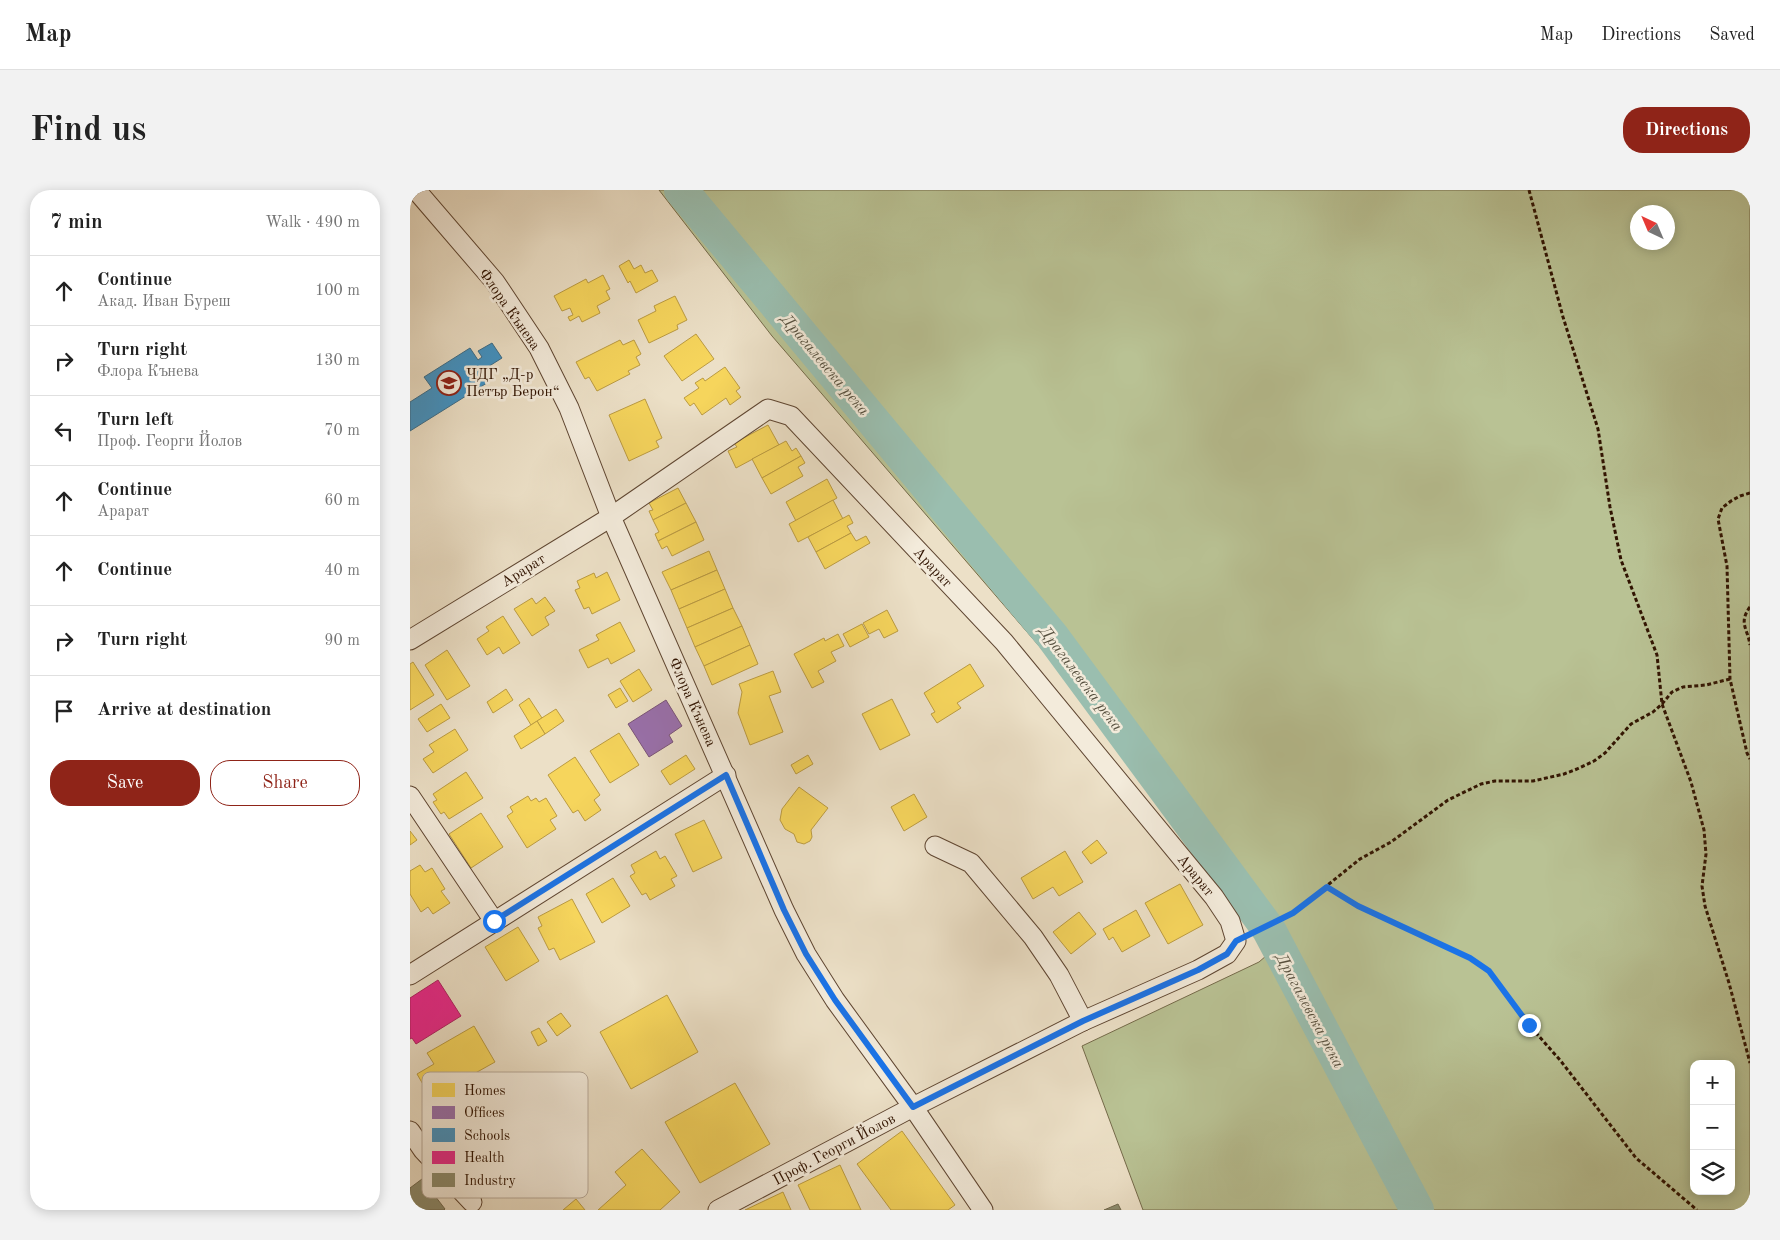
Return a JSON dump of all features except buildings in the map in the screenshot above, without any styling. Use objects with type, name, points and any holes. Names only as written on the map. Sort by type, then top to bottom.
[{"type":"street","name":"Флора Кънева","points":[[416,190],[494,282],[539,348],[569,408],[611,517],[784,910],[806,954],[840,1007],[913,1107],[983,1210]]},
{"type":"street","name":"Арарат","points":[[410,640],[611,517],[768,409],[791,416],[1004,642],[1214,897],[1230,922],[1236,941]]},
{"type":"street","points":[[410,975],[726,775]]},
{"type":"street","points":[[410,796],[494,921]]},
{"type":"street","points":[[935,846],[971,863],[1034,938],[1059,975],[1083,1021],[1198,970],[1227,954],[1236,941]]},
{"type":"street","name":"Проф. Георги Йолов","points":[[718,1210],[913,1107],[1083,1021]]},
{"type":"street","points":[[410,1131],[422,1149]]},
{"type":"street","points":[[468,1198],[472,1202]]},
{"type":"path","points":[[1528,190],[1563,317],[1598,429],[1620,560],[1657,655],[1662,704],[1691,782],[1704,830],[1706,854],[1702,886],[1750,1063]]},
{"type":"path","points":[[1750,493],[1740,496],[1726,505],[1719,514],[1718,519],[1727,566],[1730,679],[1747,753],[1750,758]]},
{"type":"path","points":[[1750,607],[1744,619],[1744,628],[1750,645]]},
{"type":"path","points":[[1236,941],[1293,913],[1360,859],[1390,842],[1448,800],[1481,784],[1494,781],[1533,781],[1564,774],[1594,761],[1605,753],[1631,724],[1653,712],[1672,692],[1683,687],[1706,685],[1730,679]]},
{"type":"path","points":[[1327,887],[1358,906],[1470,958],[1489,971],[1529,1025],[1571,1073],[1636,1158],[1697,1210]]},
{"type":"green space","points":[[659,190],[1750,190],[1750,1210],[1143,1210],[1082,1046],[1259,962],[1289,936],[772,336]]},
{"type":"waterway","name":"Драгалевска река","points":[[681,190],[1052,636],[1269,930],[1417,1210]]},
{"type":"place","name":"ЧДГ „Д-р Петър Берон“","points":[[449,383]]},
{"type":"route","points":[[494,921],[726,775],[784,910],[806,954],[835,1000],[913,1107],[1083,1021],[1198,970],[1227,954],[1236,941],[1293,913],[1327,887],[1358,906],[1470,958],[1489,971],[1529,1025]]}]
